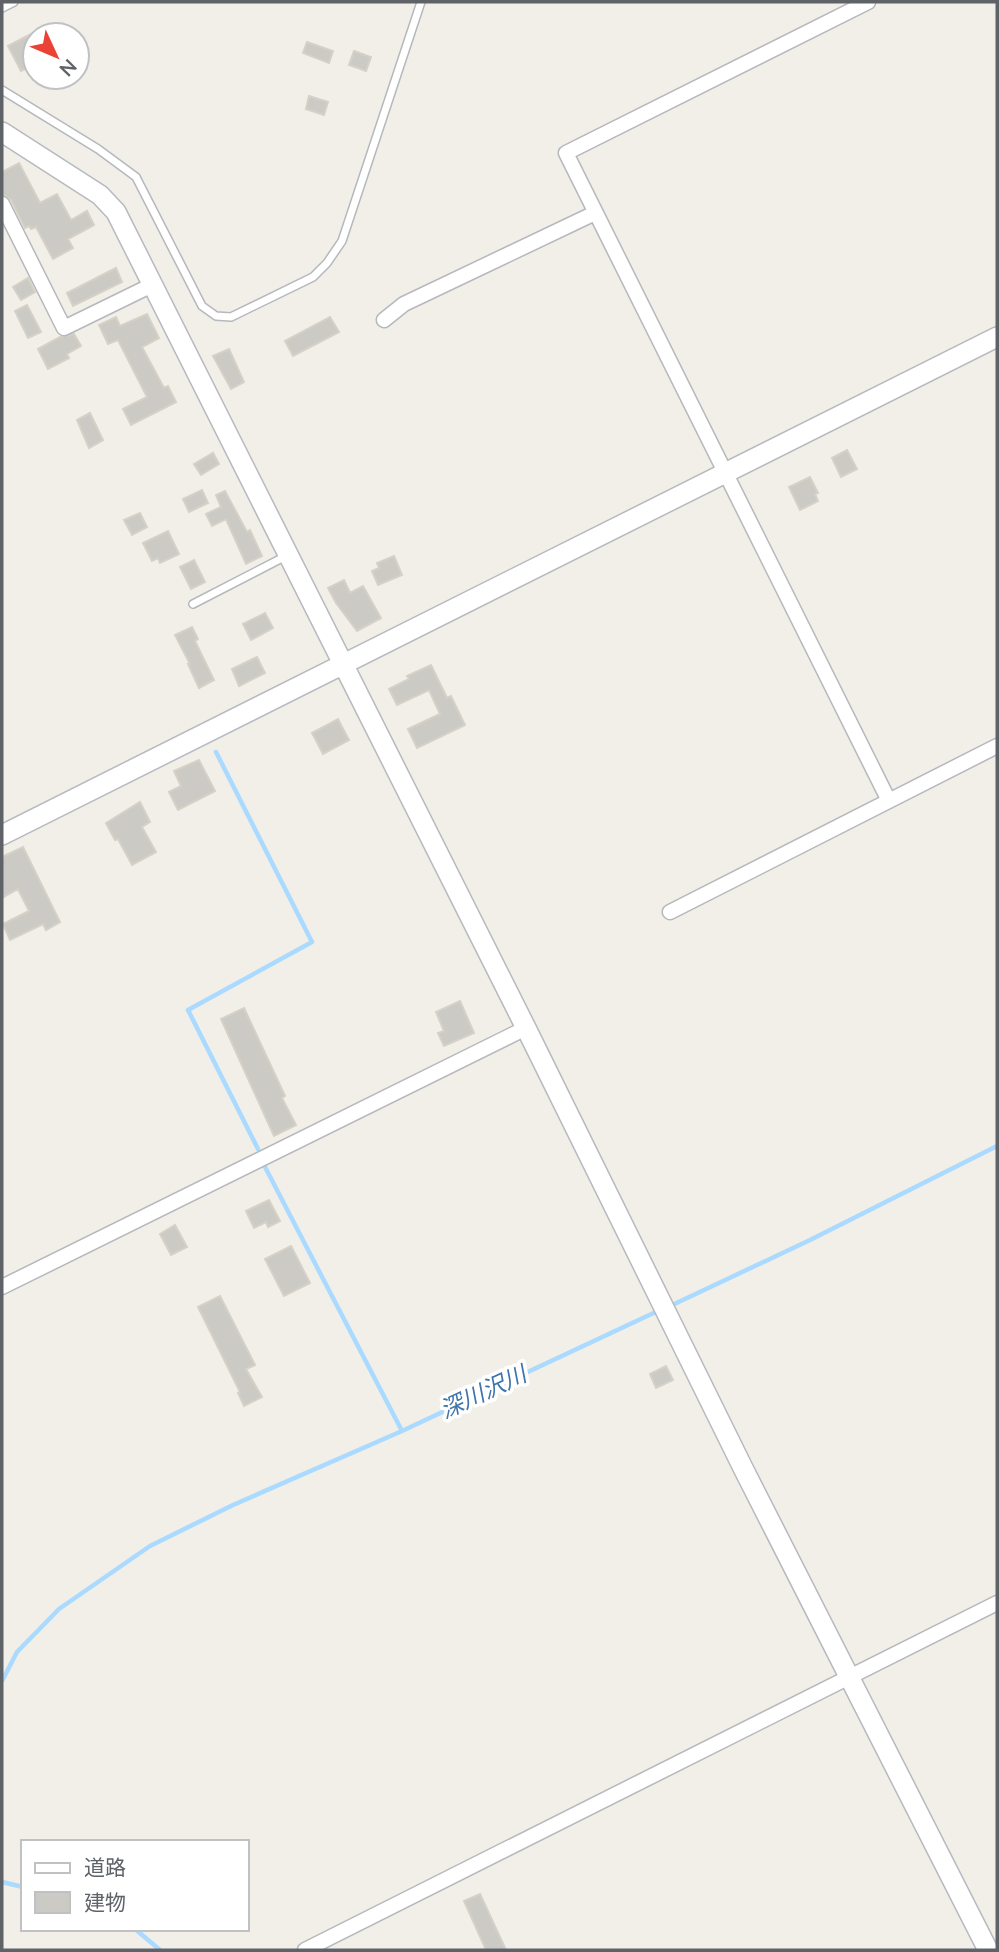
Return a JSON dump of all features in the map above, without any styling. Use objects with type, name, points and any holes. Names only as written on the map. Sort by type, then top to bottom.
[{"type":"street","points":[[868,2],[566,153],[889,801]]},
{"type":"street","points":[[2,133],[100,195],[116,212],[526,1028],[848,1678],[988,1950]]},
{"type":"street","points":[[2,204],[64,327],[152,285]]},
{"type":"street","points":[[384,320],[404,304],[595,213]]},
{"type":"street","points":[[2,835],[997,337]]},
{"type":"street","points":[[670,912],[997,747]]},
{"type":"street","points":[[2,1287],[526,1028]]},
{"type":"street","points":[[304,1950],[997,1603]]},
{"type":"lane","points":[[2,8],[14,2]]},
{"type":"lane","points":[[2,90],[98,149],[136,177],[202,306],[216,316],[231,317],[313,277],[327,263],[342,241],[421,2]]},
{"type":"lane","points":[[193,604],[288,555]]},
{"type":"building","points":[[21,39],[21,71],[8,46]]},
{"type":"building","points":[[307,42],[333,51],[329,63],[303,53]]},
{"type":"building","points":[[354,51],[371,57],[366,71],[349,65]]},
{"type":"building","points":[[309,96],[328,102],[324,115],[306,109]]},
{"type":"building","points":[[19,163],[40,203],[57,194],[71,220],[87,211],[94,225],[68,239],[73,248],[53,259],[36,227],[25,228],[11,200],[2,194],[2,172]]},
{"type":"building","points":[[116,268],[122,282],[73,306],[67,293]]},
{"type":"building","points":[[28,278],[35,292],[21,300],[13,287]]},
{"type":"building","points":[[27,305],[41,332],[28,338],[15,311]]},
{"type":"building","points":[[147,314],[159,338],[142,347],[164,388],[168,386],[176,402],[131,425],[123,409],[147,397],[118,340],[108,344],[99,325],[116,317],[120,326]]},
{"type":"building","points":[[330,317],[339,332],[293,356],[285,341]]},
{"type":"building","points":[[74,334],[81,346],[67,354],[69,358],[48,369],[38,349],[60,337]]},
{"type":"building","points":[[229,349],[244,382],[231,389],[213,356]]},
{"type":"building","points":[[90,413],[103,440],[89,448],[77,420]]},
{"type":"building","points":[[847,450],[857,469],[841,477],[832,458]]},
{"type":"building","points":[[213,453],[219,464],[201,475],[194,464]]},
{"type":"building","points":[[810,477],[818,493],[815,494],[818,501],[800,510],[789,487]]},
{"type":"building","points":[[202,490],[208,503],[189,512],[183,499]]},
{"type":"building","points":[[225,491],[247,532],[250,530],[262,556],[246,564],[226,519],[212,526],[206,514],[221,507],[216,495]]},
{"type":"building","points":[[140,513],[147,527],[132,535],[124,520]]},
{"type":"building","points":[[168,531],[179,554],[160,563],[158,558],[152,561],[143,543]]},
{"type":"building","points":[[394,556],[402,575],[378,585],[372,571],[379,568],[377,563]]},
{"type":"building","points":[[194,560],[205,582],[191,589],[180,567]]},
{"type":"building","points":[[344,580],[350,593],[363,586],[381,618],[357,631],[328,588]]},
{"type":"building","points":[[265,613],[273,628],[251,640],[243,624]]},
{"type":"building","points":[[192,627],[198,639],[195,641],[214,680],[199,688],[175,635]]},
{"type":"building","points":[[257,657],[265,673],[239,686],[232,669]]},
{"type":"building","points":[[431,665],[447,698],[451,696],[465,725],[417,748],[408,729],[440,714],[429,690],[397,705],[389,689],[409,679],[407,676]]},
{"type":"building","points":[[338,719],[349,740],[323,754],[312,733]]},
{"type":"building","points":[[199,760],[215,791],[178,810],[169,792],[181,786],[174,771]]},
{"type":"building","points":[[140,802],[150,822],[142,827],[156,852],[132,865],[106,823]]},
{"type":"building","points":[[23,847],[60,922],[46,930],[43,924],[10,940],[3,924],[29,911],[18,889],[2,898],[2,857]]},
{"type":"building","points":[[460,1001],[474,1033],[444,1046],[438,1033],[444,1031],[436,1012]]},
{"type":"building","points":[[244,1008],[296,1125],[274,1136],[221,1019]]},
{"type":"building","points":[[269,1200],[280,1221],[268,1227],[266,1222],[254,1228],[246,1211]]},
{"type":"building","points":[[175,1225],[187,1247],[171,1255],[160,1234]]},
{"type":"building","points":[[291,1246],[310,1283],[284,1296],[265,1259]]},
{"type":"building","points":[[220,1296],[255,1365],[246,1369],[262,1397],[244,1406],[238,1393],[240,1392],[198,1307]]},
{"type":"building","points":[[666,1366],[673,1380],[656,1388],[650,1374]]},
{"type":"building","points":[[480,1894],[506,1950],[486,1950],[464,1901]]},
{"type":"waterway","points":[[216,752],[312,942],[188,1010],[258,1149]]},
{"type":"waterway","name":"深川沢川","points":[[668,1307],[810,1240],[997,1146]]},
{"type":"waterway","points":[[264,1165],[402,1431]]},
{"type":"waterway","name":"深川沢川","points":[[2,1681],[17,1652],[59,1609],[150,1546],[233,1505],[402,1431],[660,1310]]},
{"type":"waterway","points":[[2,1882],[21,1887]]},
{"type":"waterway","points":[[137,1931],[160,1950]]}]
